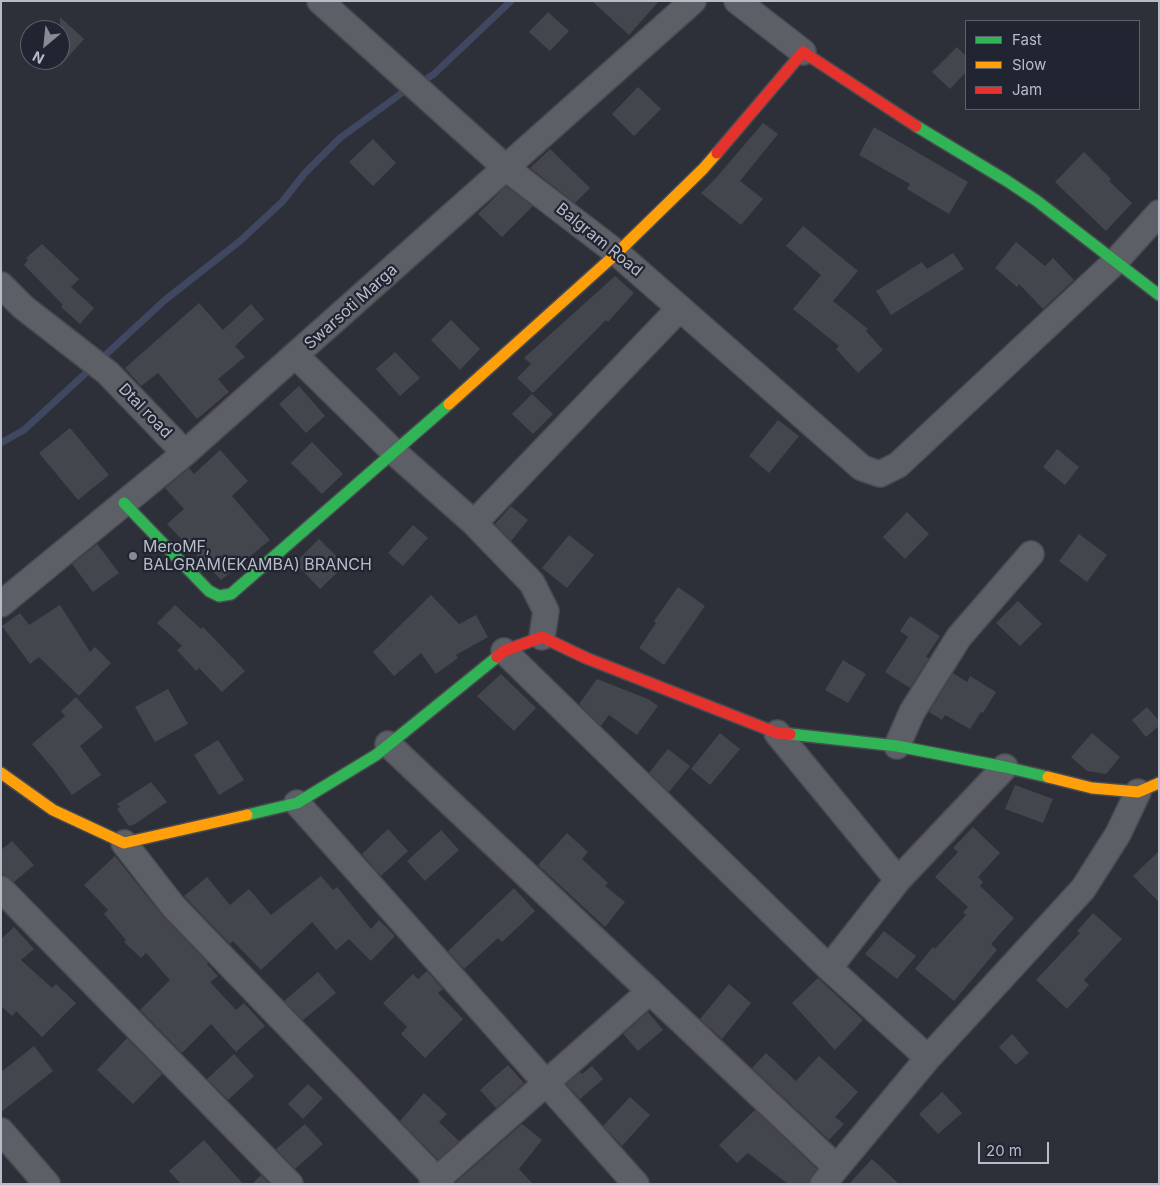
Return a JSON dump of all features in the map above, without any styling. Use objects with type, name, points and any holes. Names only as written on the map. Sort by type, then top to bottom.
[{"type":"street","name":"Balgram Road","points":[[320,1],[506,168],[617,252],[862,468],[880,474],[898,465],[1115,262]]},
{"type":"street","name":"Swarsoti Marga","points":[[1,604],[186,452],[693,1]]},
{"type":"street","points":[[737,1],[803,52],[895,114],[1008,180],[1159,295]]},
{"type":"street","points":[[124,503],[173,552],[208,591],[219,596],[231,594],[394,453],[617,252],[703,168],[803,52]]},
{"type":"street","points":[[1115,262],[1159,213]]},
{"type":"street","name":"Dtal road","points":[[1,285],[23,307],[95,364],[186,452]]},
{"type":"street","points":[[474,523],[680,308]]},
{"type":"street","points":[[296,356],[394,453],[474,523],[532,583],[546,611],[542,637]]},
{"type":"street","points":[[897,746],[912,712],[960,637],[1031,554]]},
{"type":"street","points":[[124,843],[297,803],[376,754],[504,651],[542,637],[586,658],[777,733],[897,746],[1005,767],[1092,788],[1148,788]]},
{"type":"street","points":[[504,651],[829,968],[928,1058]]},
{"type":"street","points":[[777,733],[898,880]]},
{"type":"street","points":[[388,744],[650,992],[829,1176],[928,1058],[1083,889],[1148,788]]},
{"type":"street","points":[[829,968],[898,880],[1005,767]]},
{"type":"street","points":[[1,773],[53,810],[124,843],[172,906],[436,1182],[650,992]]},
{"type":"street","points":[[297,803],[636,1184]]},
{"type":"street","points":[[1,889],[290,1184]]},
{"type":"street","points":[[1,1130],[47,1184]]},
{"type":"building","points":[[592,1],[659,1],[629,35]]},
{"type":"building","points":[[548,12],[569,31],[550,51],[529,32]]},
{"type":"building","points":[[70,26],[84,39],[70,55]]},
{"type":"building","points":[[957,47],[965,55],[965,73],[950,89],[932,72]]},
{"type":"building","points":[[638,87],[661,109],[634,136],[612,114]]},
{"type":"building","points":[[763,123],[778,134],[740,181],[763,199],[741,225],[701,193]]},
{"type":"building","points":[[874,127],[968,182],[949,214],[907,189],[910,184],[859,155]]},
{"type":"building","points":[[373,139],[396,163],[373,186],[349,162]]},
{"type":"building","points":[[550,149],[590,188],[575,203],[530,168]]},
{"type":"building","points":[[1084,152],[1111,179],[1109,181],[1132,203],[1106,231],[1055,182]]},
{"type":"building","points":[[506,186],[533,206],[502,237],[478,214]]},
{"type":"building","points":[[803,226],[858,271],[833,301],[868,329],[866,331],[883,350],[858,373],[836,349],[839,346],[793,309],[821,275],[786,246]]},
{"type":"building","points":[[1016,242],[1045,266],[1053,258],[1074,280],[1043,309],[1019,284],[1017,287],[995,268]]},
{"type":"building","points":[[42,244],[79,279],[71,287],[94,308],[80,324],[61,307],[63,305],[24,265],[28,260],[26,258]]},
{"type":"building","points":[[953,253],[964,269],[891,315],[876,291],[922,262],[927,269]]},
{"type":"building","points":[[615,276],[634,293],[608,322],[606,320],[533,393],[517,378],[531,364],[524,358]]},
{"type":"building","points":[[199,303],[223,330],[251,304],[264,319],[235,346],[245,357],[218,379],[229,392],[197,419],[158,373],[141,386],[125,368]]},
{"type":"building","points":[[451,320],[480,349],[460,370],[431,340]]},
{"type":"building","points":[[395,352],[420,378],[400,396],[376,369]]},
{"type":"building","points":[[299,386],[325,416],[306,433],[279,404]]},
{"type":"building","points":[[532,394],[553,414],[533,434],[512,414]]},
{"type":"building","points":[[778,420],[799,436],[769,473],[749,456]]},
{"type":"building","points":[[70,428],[109,475],[78,500],[39,453]]},
{"type":"building","points":[[312,442],[343,474],[322,494],[291,463]]},
{"type":"building","points":[[1057,449],[1079,467],[1065,485],[1043,467]]},
{"type":"building","points":[[220,450],[248,481],[232,496],[270,540],[221,580],[167,524],[184,509],[165,488],[189,468],[194,474]]},
{"type":"building","points":[[511,506],[528,520],[511,541],[495,524]]},
{"type":"building","points":[[907,512],[929,534],[905,559],[883,537]]},
{"type":"building","points":[[413,525],[428,538],[403,566],[388,553]]},
{"type":"building","points":[[1079,534],[1107,555],[1087,582],[1059,561]]},
{"type":"building","points":[[569,535],[594,555],[567,588],[542,568]]},
{"type":"building","points":[[319,539],[345,565],[320,589],[295,563]]},
{"type":"building","points":[[97,544],[119,573],[93,592],[72,564]]},
{"type":"building","points":[[678,587],[705,606],[664,665],[639,648],[656,623],[654,621]]},
{"type":"building","points":[[431,595],[459,624],[476,615],[488,637],[456,655],[458,658],[436,674],[421,653],[394,676],[373,652]]},
{"type":"building","points":[[1018,601],[1042,624],[1020,646],[996,623]]},
{"type":"building","points":[[60,605],[90,652],[95,647],[111,663],[79,696],[39,657],[30,664],[2,626],[20,613],[29,625]]},
{"type":"building","points":[[175,605],[201,629],[203,627],[245,671],[222,692],[199,668],[196,671],[177,650],[182,646],[157,623]]},
{"type":"building","points":[[910,616],[940,636],[926,657],[929,658],[910,688],[885,672],[908,637],[900,631]]},
{"type":"building","points":[[843,660],[866,674],[848,703],[825,690]]},
{"type":"building","points":[[953,673],[967,682],[970,676],[996,692],[970,729],[945,715],[942,720],[929,712]]},
{"type":"building","points":[[501,674],[536,708],[514,731],[477,696]]},
{"type":"building","points":[[597,679],[648,699],[658,706],[637,735],[609,715],[601,726],[579,704]]},
{"type":"building","points":[[168,689],[188,724],[155,742],[135,707]]},
{"type":"building","points":[[76,697],[103,727],[80,746],[101,775],[72,795],[32,744],[65,716],[61,711]]},
{"type":"building","points":[[1147,707],[1159,721],[1159,726],[1146,737],[1132,720]]},
{"type":"building","points":[[720,733],[740,749],[710,785],[691,769]]},
{"type":"building","points":[[1092,733],[1120,757],[1106,774],[1087,771],[1071,757]]},
{"type":"building","points":[[218,740],[244,780],[219,795],[194,755]]},
{"type":"building","points":[[668,749],[690,766],[669,792],[649,773]]},
{"type":"building","points":[[151,782],[167,802],[135,824],[129,826],[117,809],[120,807],[117,804]]},
{"type":"building","points":[[1015,785],[1053,799],[1043,823],[1005,809]]},
{"type":"building","points":[[973,827],[1000,853],[978,877],[983,882],[980,886],[1014,918],[991,944],[997,950],[954,1001],[915,969],[933,947],[935,949],[966,915],[963,912],[968,907],[935,877],[958,852],[953,848]]},
{"type":"building","points":[[388,829],[408,851],[381,876],[362,854]]},
{"type":"building","points":[[441,830],[459,850],[425,881],[407,861]]},
{"type":"building","points":[[567,833],[588,852],[582,859],[608,883],[605,886],[625,902],[605,927],[538,865]]},
{"type":"building","points":[[12,841],[34,865],[14,882],[1,873],[1,850]]},
{"type":"building","points":[[1159,851],[1159,902],[1133,876]]},
{"type":"building","points":[[115,856],[162,915],[218,976],[210,982],[236,1010],[244,1003],[265,1026],[236,1052],[211,1024],[182,1053],[140,1010],[170,980],[146,953],[141,958],[124,942],[126,940],[104,914],[108,910],[84,885]]},
{"type":"building","points":[[321,876],[333,890],[337,887],[371,929],[379,920],[395,936],[371,961],[349,939],[336,950],[312,922],[261,970],[233,941],[230,944],[184,896],[207,877],[230,905],[249,889],[271,915]]},
{"type":"building","points":[[514,888],[535,911],[502,942],[498,938],[464,969],[448,951]]},
{"type":"building","points":[[1093,913],[1122,939],[1084,980],[1089,985],[1067,1009],[1036,980],[1080,933],[1077,931]]},
{"type":"building","points":[[14,927],[34,949],[21,960],[52,988],[56,984],[76,1003],[42,1037],[16,1011],[12,1016],[1,1006],[1,939]]},
{"type":"building","points":[[884,931],[916,956],[897,979],[865,954]]},
{"type":"building","points":[[427,971],[443,989],[438,993],[463,1019],[425,1058],[401,1034],[407,1027],[383,1003],[413,974],[418,979]]},
{"type":"building","points":[[318,972],[336,993],[303,1020],[284,1001]]},
{"type":"building","points":[[818,978],[863,1020],[835,1050],[792,1003]]},
{"type":"building","points":[[729,984],[751,1003],[722,1039],[700,1019]]},
{"type":"building","points":[[648,1012],[663,1030],[638,1051],[623,1034]]},
{"type":"building","points":[[1012,1034],[1029,1053],[1016,1065],[999,1047]]},
{"type":"building","points":[[127,1038],[162,1074],[133,1104],[97,1070]]},
{"type":"building","points":[[34,1046],[53,1071],[1,1112],[1,1072]]},
{"type":"building","points":[[766,1053],[796,1081],[819,1056],[858,1092],[835,1117],[844,1124],[829,1140],[752,1068]]},
{"type":"building","points":[[234,1054],[254,1076],[228,1100],[207,1079]]},
{"type":"building","points":[[508,1065],[524,1083],[496,1108],[480,1090]]},
{"type":"building","points":[[592,1066],[603,1079],[580,1099],[566,1084],[580,1072],[582,1074]]},
{"type":"building","points":[[308,1084],[323,1098],[303,1119],[288,1104]]},
{"type":"building","points":[[942,1092],[962,1113],[938,1134],[919,1114]]},
{"type":"building","points":[[424,1093],[447,1114],[439,1122],[459,1141],[438,1160],[400,1121]]},
{"type":"building","points":[[630,1097],[650,1115],[622,1146],[603,1126]]},
{"type":"building","points":[[755,1110],[817,1169],[812,1175],[809,1184],[788,1184],[748,1153],[737,1163],[719,1145]]},
{"type":"building","points":[[305,1124],[323,1144],[295,1169],[276,1149]]},
{"type":"building","points":[[522,1124],[542,1140],[519,1169],[533,1184],[455,1183]]},
{"type":"building","points":[[204,1140],[243,1184],[181,1184],[169,1171]]},
{"type":"building","points":[[872,1159],[899,1184],[849,1184]]},
{"type":"building","points":[[261,1175],[270,1184],[252,1184]]},
{"type":"waterway","points":[[422,82],[434,74],[511,1]]},
{"type":"waterway","points":[[1,443],[24,430],[165,300],[240,241],[282,202],[305,173],[340,138],[406,90]]},
{"type":"traffic: fast","points":[[916,126],[1037,201],[1159,295]]},
{"type":"traffic: fast","points":[[124,503],[209,591],[219,596],[231,594],[449,404]]},
{"type":"traffic: fast","points":[[247,815],[297,803],[376,755],[497,657]]},
{"type":"traffic: fast","points":[[790,734],[897,746],[1048,777]]},
{"type":"traffic: slow","points":[[449,404],[617,253],[717,153]]},
{"type":"traffic: slow","points":[[1,773],[53,810],[124,843],[247,815]]},
{"type":"traffic: slow","points":[[1048,777],[1092,788],[1138,792],[1159,783]]},
{"type":"traffic: jam","points":[[717,153],[803,52],[916,126]]},
{"type":"traffic: jam","points":[[497,657],[504,651],[542,637],[586,658],[777,733],[790,734]]},
{"type":"place","name":"MeroMF, BALGRAM(EKAMBA) BRANCH","points":[[133,556]]}]
